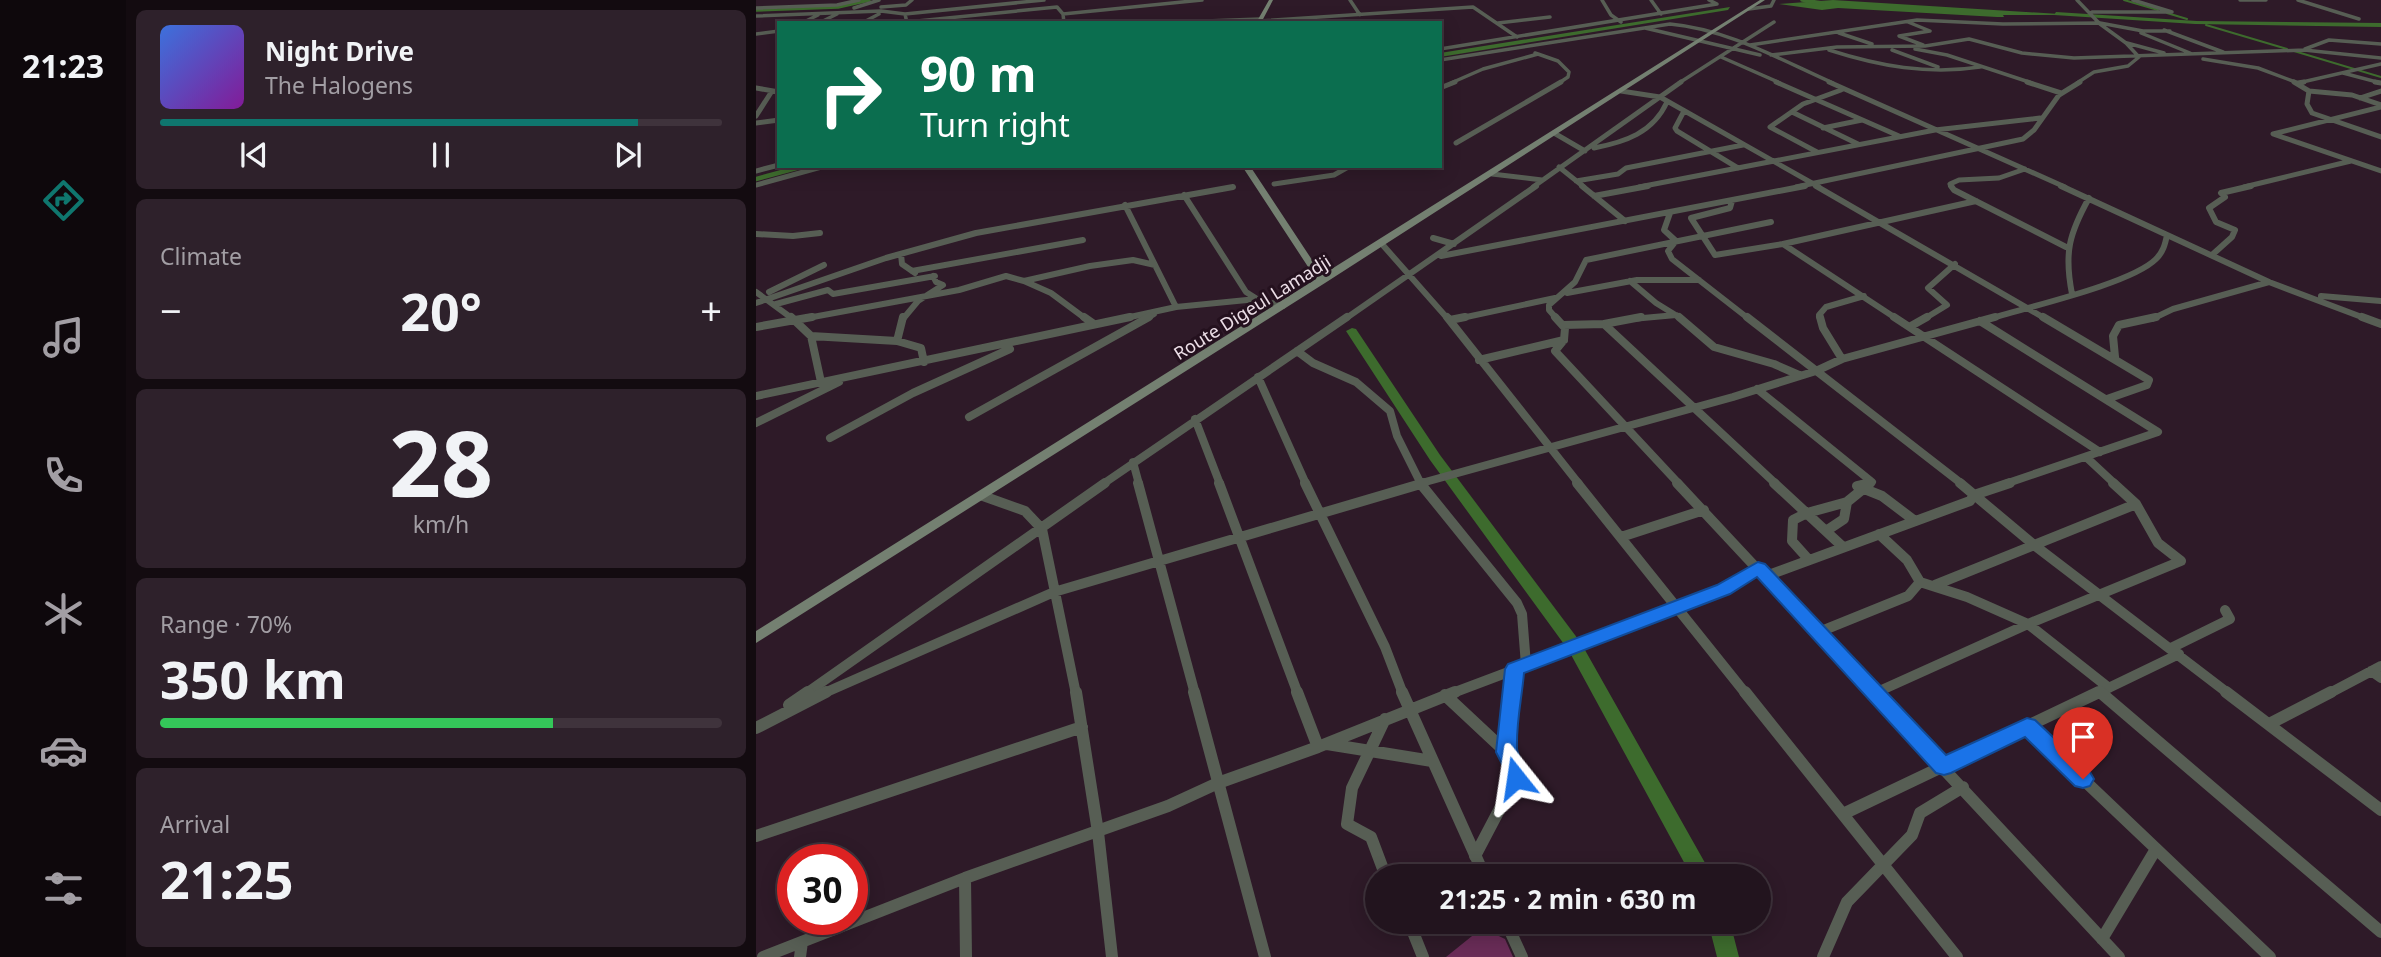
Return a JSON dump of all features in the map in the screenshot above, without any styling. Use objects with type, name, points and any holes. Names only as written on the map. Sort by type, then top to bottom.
[{"type":"main road","points":[[1259,21],[1271,0]]},
{"type":"main road","name":"Route Digeul Lamadji","points":[[756,638],[983,496],[1692,41],[1751,4],[1763,0]]},
{"type":"main road","name":"Route Digeul Lamadji","points":[[1320,278],[1492,174],[1621,91],[1692,41]]},
{"type":"main road","points":[[1247,168],[1320,278]]},
{"type":"main road","name":"Route Digeul Lamadji","points":[[756,629],[1278,305]]},
{"type":"street","points":[[756,7],[769,0]]},
{"type":"street","points":[[756,7],[837,5],[859,0]]},
{"type":"street","points":[[824,21],[840,12],[879,0]]},
{"type":"street","points":[[851,9],[903,6],[912,0]]},
{"type":"street","points":[[756,18],[840,12],[905,14],[1044,0]]},
{"type":"street","points":[[1063,14],[1202,0]]},
{"type":"street","points":[[1350,0],[1360,15]]},
{"type":"street","points":[[1602,0],[1611,15],[1626,24],[1777,58]]},
{"type":"street","points":[[1651,0],[1661,14]]},
{"type":"street","points":[[1442,50],[1717,4],[1709,0]]},
{"type":"street","points":[[1751,4],[1771,6],[1774,0]]},
{"type":"street","points":[[2077,0],[2087,6],[2095,17],[2139,57]]},
{"type":"street","points":[[1748,45],[1906,22],[2095,17],[2172,12],[2133,0]]},
{"type":"street","points":[[2240,0],[2266,0]]},
{"type":"street","points":[[2298,0],[2359,19]]},
{"type":"street","points":[[1053,1],[1063,14],[1064,21]]},
{"type":"street","points":[[1259,21],[1473,7],[1517,37]]},
{"type":"street","points":[[918,21],[1057,8]]},
{"type":"street","points":[[866,21],[885,12]]},
{"type":"street","points":[[806,21],[823,13]]},
{"type":"street","points":[[905,14],[907,21]]},
{"type":"street","points":[[1339,17],[1346,21]]},
{"type":"street","points":[[1498,23],[1550,17]]},
{"type":"street","points":[[2095,17],[2195,56]]},
{"type":"street","points":[[2095,17],[2170,31],[2227,54]]},
{"type":"street","points":[[758,727],[1042,529],[1133,462],[1437,256],[1739,42],[1773,22]]},
{"type":"street","points":[[1906,22],[1930,31],[1899,36],[1925,46]]},
{"type":"street","points":[[1442,60],[1637,27],[1678,24],[1709,32],[1748,45],[2269,282],[2381,324]]},
{"type":"street","points":[[2133,30],[2170,31]]},
{"type":"street","points":[[756,34],[777,31]]},
{"type":"street","points":[[1837,32],[1947,71]]},
{"type":"street","points":[[1770,55],[1826,48],[1925,46],[1969,39],[2036,55],[2195,56],[2304,50],[2381,58]]},
{"type":"street","points":[[2304,50],[2329,40],[2381,44]]},
{"type":"street","points":[[2126,43],[2183,56],[2259,68],[2298,83],[2309,91],[2360,98],[2381,105]]},
{"type":"street","points":[[1456,143],[1538,97],[1567,76],[1569,72],[1558,61],[1524,47]]},
{"type":"street","points":[[1907,47],[1941,54],[2061,93]]},
{"type":"street","points":[[1826,48],[1850,58],[1884,64],[1947,71],[1982,67]]},
{"type":"street","points":[[2315,51],[2381,66]]},
{"type":"street","points":[[1442,87],[1483,69],[1538,54]]},
{"type":"street","points":[[1884,64],[1941,54]]},
{"type":"street","points":[[1721,57],[1900,137]]},
{"type":"street","points":[[1437,256],[1732,201],[2000,146],[2031,136],[2040,118],[2061,93],[2086,79],[2086,76],[2131,66],[2139,57]]},
{"type":"street","points":[[2298,83],[2374,65]]},
{"type":"street","points":[[2341,73],[2381,83]]},
{"type":"street","points":[[756,88],[776,91]]},
{"type":"street","points":[[1817,152],[1771,128],[1774,123],[1815,98],[1843,90]]},
{"type":"street","points":[[756,116],[776,91]]},
{"type":"street","points":[[1621,91],[1660,97],[1955,264],[2147,377],[2149,382],[2106,400]]},
{"type":"street","points":[[2309,91],[2308,109],[2325,119],[2381,137]]},
{"type":"street","points":[[2360,98],[2381,91]]},
{"type":"street","points":[[1554,134],[1587,150],[1616,144],[1642,134],[1663,115],[1667,102]]},
{"type":"street","points":[[2381,105],[2273,134],[2381,171]]},
{"type":"street","points":[[1684,111],[1675,128],[1677,131],[1738,168]]},
{"type":"street","points":[[1792,112],[1858,144]]},
{"type":"street","points":[[1594,196],[1935,130],[2040,118]]},
{"type":"street","points":[[756,123],[777,120]]},
{"type":"street","points":[[1823,128],[1862,120]]},
{"type":"street","points":[[2369,133],[2381,131]]},
{"type":"street","points":[[1576,181],[1618,174],[1626,167],[1743,145]]},
{"type":"street","points":[[2212,255],[2232,237],[2235,230],[2216,222],[2209,208],[2225,197],[2221,193],[2351,161]]},
{"type":"street","points":[[756,171],[777,166]]},
{"type":"street","points":[[1559,167],[1625,221]]},
{"type":"street","points":[[756,185],[818,168]]},
{"type":"street","points":[[1274,184],[1334,175],[1346,168]]},
{"type":"street","points":[[2025,169],[1999,178],[1959,180],[1950,184],[1954,190],[2066,247]]},
{"type":"street","points":[[1492,174],[1542,180]]},
{"type":"street","points":[[760,297],[976,233],[1233,187]]},
{"type":"street","points":[[1184,195],[1247,292],[1257,299],[1278,305]]},
{"type":"street","points":[[2072,294],[2065,261],[2066,247],[2089,198]]},
{"type":"street","points":[[1732,201],[1730,208],[1691,218],[1715,255],[1783,244],[1976,201]]},
{"type":"street","points":[[1125,205],[1176,307]]},
{"type":"street","points":[[1670,213],[1664,230],[1676,241]]},
{"type":"street","points":[[1771,222],[1589,258],[1574,286],[1558,296],[1549,310],[1565,331],[1563,340],[1555,351],[2119,957]]},
{"type":"street","points":[[756,234],[793,236],[820,233]]},
{"type":"street","points":[[758,727],[828,691],[1054,592],[1318,512],[1550,448],[1816,371],[1842,359],[1928,337],[2104,285],[2146,268],[2164,248],[2167,234]]},
{"type":"street","points":[[1433,239],[1454,244]]},
{"type":"street","points":[[912,271],[1083,240]]},
{"type":"street","points":[[1676,241],[1668,254],[1699,280],[2034,545],[2381,810]]},
{"type":"street","points":[[1381,243],[1412,272],[1479,360],[1957,957]]},
{"type":"street","points":[[1783,244],[2100,452]]},
{"type":"street","points":[[901,254],[902,264],[912,271],[935,276]]},
{"type":"street","points":[[1024,281],[1090,266],[1133,260],[1155,265]]},
{"type":"street","points":[[1911,326],[1947,305],[1928,288],[1955,264]]},
{"type":"street","points":[[760,297],[824,265]]},
{"type":"street","points":[[897,341],[897,325],[908,309],[923,296],[943,285],[936,282],[935,276]]},
{"type":"street","points":[[776,304],[828,290],[833,294],[935,276]]},
{"type":"street","points":[[756,327],[987,284],[1006,276],[1051,293],[1094,324]]},
{"type":"street","points":[[1450,320],[1630,281],[1699,280]]},
{"type":"street","points":[[1630,281],[1714,347],[1774,364],[1799,375]]},
{"type":"street","points":[[2115,357],[2113,336],[2119,325],[2269,282]]},
{"type":"street","points":[[2301,295],[2381,301]]},
{"type":"street","points":[[1842,359],[1823,328],[1819,315],[1826,307],[1864,296]]},
{"type":"street","points":[[760,297],[776,304],[811,336],[821,382]]},
{"type":"street","points":[[756,396],[1176,307],[1257,299]]},
{"type":"street","points":[[969,417],[1161,310]]},
{"type":"street","points":[[1563,325],[1604,324],[1650,315],[1677,316]]},
{"type":"street","points":[[830,438],[913,393],[1001,351],[1148,318]]},
{"type":"street","points":[[763,957],[965,878],[1168,806],[1218,783],[1322,745],[1445,695],[1679,608],[1762,572],[1809,560],[1970,500],[1974,495],[2158,432],[1980,321]]},
{"type":"street","points":[[1604,324],[1843,547]]},
{"type":"street","points":[[811,336],[897,341],[920,348],[924,362]]},
{"type":"street","points":[[1479,360],[1563,340]]},
{"type":"street","points":[[1297,351],[1313,363],[1356,382],[1390,411],[1397,436],[1421,484],[1517,603],[1522,614],[1521,667],[1506,752]]},
{"type":"street","points":[[756,423],[853,375]]},
{"type":"street","points":[[1258,377],[1318,512],[1385,647],[1409,709],[1479,864]]},
{"type":"street","points":[[1757,388],[1872,482],[1857,486],[1882,496],[1915,521]]},
{"type":"street","points":[[1195,419],[1322,745]]},
{"type":"street","points":[[1875,692],[2028,624],[2181,561],[2158,543],[2136,504],[2086,457]]},
{"type":"street","points":[[1133,462],[1265,957]]},
{"type":"street","points":[[1809,560],[1792,541],[1793,520],[1807,513],[1847,502],[1863,489]]},
{"type":"street","points":[[983,496],[1030,512],[1038,519],[1042,529],[1082,727],[1098,832],[1112,957]]},
{"type":"street","points":[[1826,531],[1844,519],[1847,502]]},
{"type":"street","points":[[1935,585],[2136,504]]},
{"type":"street","points":[[1621,537],[1704,510]]},
{"type":"street","points":[[1879,534],[1908,559],[1920,582]]},
{"type":"street","points":[[1819,632],[1908,596],[1920,582]]},
{"type":"street","points":[[1920,582],[1935,585],[2028,624],[2381,932]]},
{"type":"street","points":[[1843,814],[2104,690],[2230,619],[2225,610]]},
{"type":"street","points":[[2269,724],[2378,672]]},
{"type":"street","points":[[1445,695],[1506,752],[1514,764],[1516,778],[1475,856]]},
{"type":"street","points":[[1381,864],[1371,837],[1347,824],[1352,788],[1385,719]]},
{"type":"street","points":[[2027,726],[2270,957]]},
{"type":"street","points":[[756,836],[1082,727]]},
{"type":"street","points":[[1322,745],[1432,761]]},
{"type":"street","points":[[1824,957],[1847,902],[1912,835],[1920,813],[1963,787]]},
{"type":"street","points":[[2102,939],[2156,849]]},
{"type":"street","points":[[965,878],[966,957]]},
{"type":"street","points":[[1414,934],[1423,957]]},
{"type":"street","points":[[1511,934],[1522,957]]},
{"type":"street","points":[[800,957],[802,942]]},
{"type":"shaded area","points":[[1833,0],[2076,15],[1997,17],[1838,8],[1822,10],[1779,4]]},
{"type":"shaded area","points":[[1475,934],[1495,934],[1505,939],[1513,957],[1446,957]]},
{"type":"waterway","points":[[756,10],[838,7],[869,0]]},
{"type":"waterway","points":[[1802,0],[1823,3]]},
{"type":"waterway","points":[[2124,0],[2158,10]]},
{"type":"waterway","points":[[1442,55],[1728,8]]},
{"type":"waterway","points":[[2167,13],[2187,19]]},
{"type":"waterway","points":[[2056,14],[2195,22]]},
{"type":"waterway","points":[[2198,22],[2381,25]]},
{"type":"waterway","points":[[2206,25],[2287,49]]},
{"type":"waterway","points":[[2294,51],[2381,77]]},
{"type":"waterway","points":[[756,179],[797,168]]},
{"type":"waterway","points":[[1352,331],[1435,457],[1575,647],[1696,864]]},
{"type":"waterway","points":[[1722,934],[1728,957]]},
{"type":"route","points":[[1516,778],[1514,764],[1506,752],[1515,669],[1723,590],[1758,568],[1944,766],[2027,726],[2083,779]]}]
